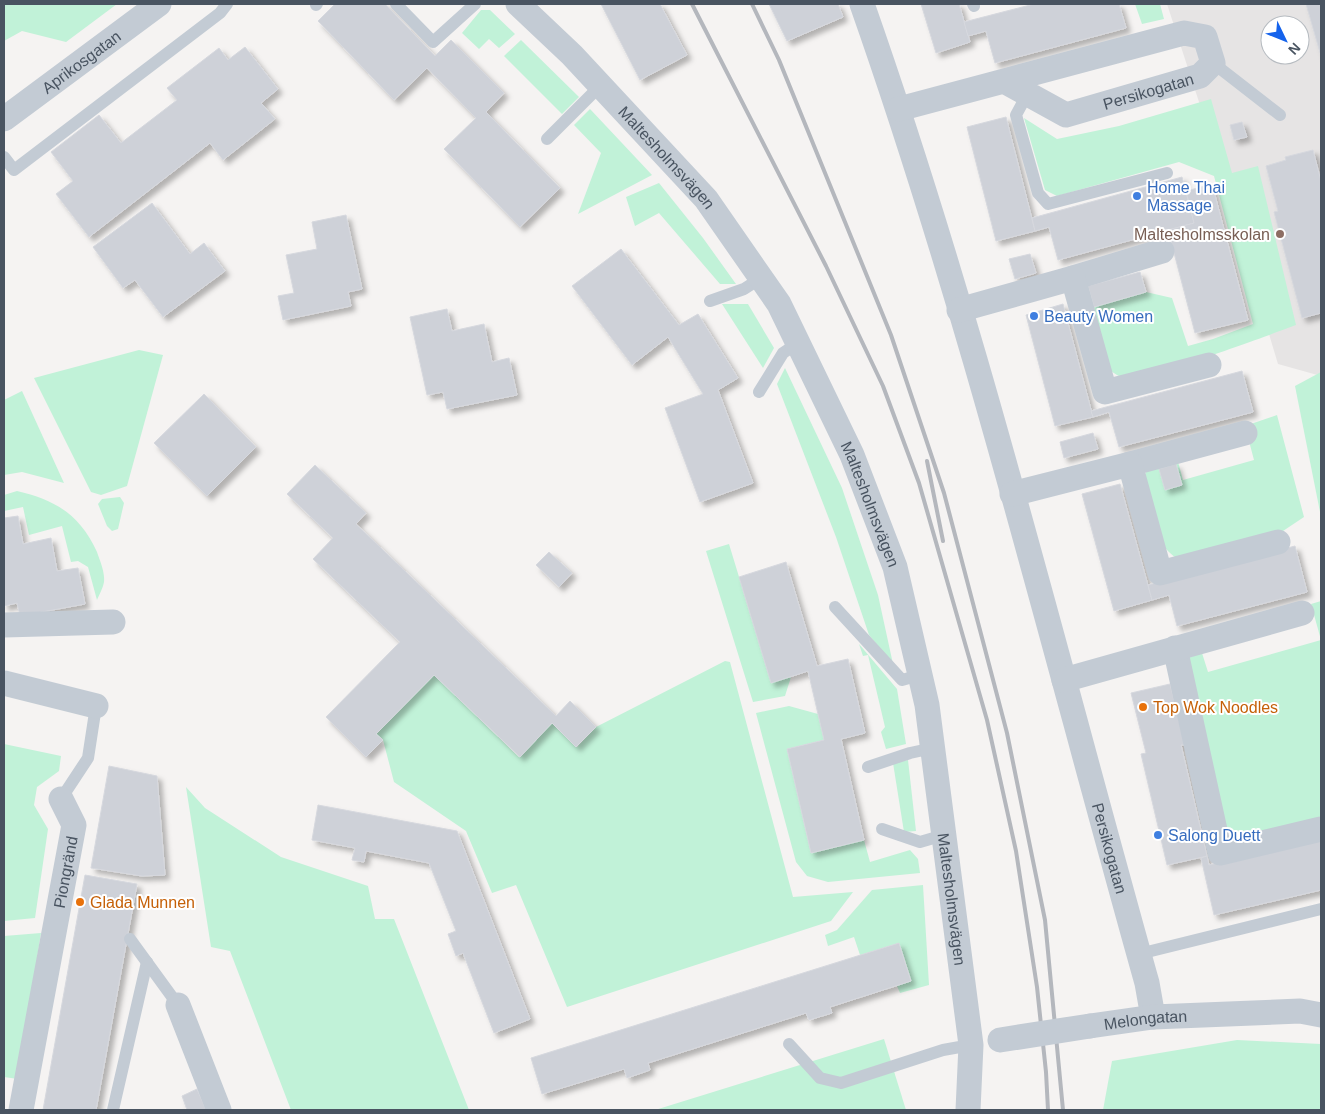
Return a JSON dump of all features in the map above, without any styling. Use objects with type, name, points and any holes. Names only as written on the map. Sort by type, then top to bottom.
[{"type":"street","name":"Aprikosgatan","points":[[4,119],[159,4]]},
{"type":"street","name":"Maltesholmsvägen","points":[[518,4],[600,85],[706,198],[778,304],[852,455],[895,567],[927,705],[970,1045],[968,1110]]},
{"type":"street","name":"Persikogatan","points":[[862,4],[900,109],[960,310],[1147,983],[1153,1017]]},
{"type":"street","name":"Persikogatan","points":[[900,109],[1004,81],[1184,33],[1205,37],[1213,63],[1200,76],[1066,115],[1004,81]]},
{"type":"street","points":[[960,310],[1162,251]]},
{"type":"street","points":[[1072,278],[1104,392],[1209,365]]},
{"type":"street","points":[[1012,494],[1245,433]]},
{"type":"street","points":[[1130,464],[1160,573],[1278,542]]},
{"type":"street","points":[[1064,680],[1302,613]]},
{"type":"street","points":[[4,625],[113,622]]},
{"type":"street","points":[[1175,648],[1220,852],[1321,829]]},
{"type":"street","name":"Piongränd","points":[[4,683],[96,706]]},
{"type":"street","name":"Piongränd","points":[[21,1110],[74,825],[61,799]]},
{"type":"street","points":[[178,1005],[219,1110]]},
{"type":"street","name":"Melongatan","points":[[970,1045],[1153,1017],[1300,1011],[1321,1015]]},
{"type":"lane","points":[[4,157],[14,170],[190,37],[220,13],[227,4]]},
{"type":"lane","points":[[396,4],[433,42],[475,4]]},
{"type":"lane","points":[[1213,63],[1280,114]]},
{"type":"lane","points":[[548,139],[600,85]]},
{"type":"lane","points":[[1028,93],[1016,115],[1038,194],[1048,204],[1167,173]]},
{"type":"lane","points":[[710,301],[744,289],[761,278]]},
{"type":"lane","points":[[759,392],[783,353],[798,343]]},
{"type":"lane","points":[[835,607],[902,680],[920,675]]},
{"type":"lane","name":"Piongränd","points":[[61,799],[88,758],[96,706]]},
{"type":"lane","points":[[868,767],[910,752],[933,748]]},
{"type":"lane","points":[[882,829],[920,842],[944,835]]},
{"type":"lane","points":[[1139,954],[1321,909]]},
{"type":"lane","points":[[130,939],[178,1005]]},
{"type":"lane","points":[[113,1110],[147,962]]},
{"type":"lane","points":[[789,1044],[820,1078],[841,1083],[943,1050],[970,1045]]},
{"type":"shaded area","name":"Maltesholmsskolan","points":[[1167,4],[1321,4],[1321,376],[1278,364],[1200,105]]},
{"type":"green space","points":[[4,4],[117,4],[66,42],[22,31],[4,41]]},
{"type":"green space","points":[[1135,4],[1160,4],[1164,19],[1142,24]]},
{"type":"green space","points":[[481,10],[490,10],[515,34],[499,48],[489,39],[479,49],[462,33]]},
{"type":"green space","points":[[521,40],[579,97],[562,114],[504,56]]},
{"type":"green space","points":[[1211,99],[1232,173],[1258,166],[1296,325],[1234,348],[1177,366],[1132,377],[1119,376],[1104,364],[1094,307],[1146,292],[1172,298],[1188,346],[1253,324],[1214,176],[1179,162],[1057,196],[1045,190],[1024,118],[1057,139],[1119,126]]},
{"type":"green space","points":[[590,109],[652,175],[578,214],[601,153],[574,125]]},
{"type":"green space","points":[[659,183],[703,238],[736,284],[720,284],[659,213],[635,226],[626,197]]},
{"type":"green space","points":[[722,304],[748,304],[774,348],[763,368]]},
{"type":"green space","points":[[139,350],[163,355],[127,486],[101,495],[91,492],[34,378]]},
{"type":"green space","points":[[785,368],[842,488],[878,595],[893,664],[869,635],[836,537],[777,384]]},
{"type":"green space","points":[[1321,372],[1321,517],[1295,386]]},
{"type":"green space","points":[[22,391],[64,483],[22,472],[4,475],[4,400]]},
{"type":"green space","points":[[1277,415],[1304,517],[1274,537],[1180,560],[1171,554],[1163,545],[1158,535],[1150,512],[1143,477],[1151,465],[1177,458],[1183,480],[1254,460],[1245,426]]},
{"type":"green space","points":[[17,491],[55,504],[83,528],[97,552],[103,570],[104,582],[97,600],[88,567],[78,561],[71,562],[62,526],[29,535],[23,507],[4,511],[4,495]]},
{"type":"green space","points":[[120,497],[124,503],[118,529],[112,531],[107,526],[98,504],[102,499]]},
{"type":"green space","points":[[729,544],[771,682],[791,677],[785,696],[753,702],[706,551]]},
{"type":"green space","points":[[1321,601],[1321,640],[1311,604]]},
{"type":"green space","points":[[1321,640],[1321,824],[1250,842],[1233,837],[1222,824],[1185,659],[1202,653],[1208,672]]},
{"type":"green space","points":[[859,644],[897,689],[906,744],[886,749],[881,732],[885,727],[868,655],[863,656]]},
{"type":"green space","points":[[725,661],[730,662],[793,897],[853,892],[831,921],[567,1007],[516,885],[492,893],[466,831],[394,782],[383,740],[376,734],[434,675],[519,757],[552,723],[577,747],[596,727]]},
{"type":"green space","points":[[789,706],[818,714],[824,740],[787,749],[811,853],[864,840],[870,862],[910,850],[918,859],[920,873],[828,882],[807,876],[796,862],[756,713]]},
{"type":"green space","points":[[4,744],[61,756],[59,771],[37,787],[34,805],[48,829],[35,918],[4,921]]},
{"type":"green space","points":[[908,760],[916,831],[904,832],[893,763]]},
{"type":"green space","points":[[186,787],[205,808],[281,857],[368,886],[375,919],[394,919],[469,1110],[291,1110],[230,951],[211,947]]},
{"type":"green space","points":[[923,885],[929,985],[900,993],[897,986],[911,981],[899,943],[860,955],[854,937],[828,946],[825,935],[837,930],[872,890]]},
{"type":"green space","points":[[41,933],[18,1079],[4,1077],[4,936]]},
{"type":"green space","points":[[884,1039],[906,1110],[655,1110]]},
{"type":"green space","points":[[1237,1040],[1321,1044],[1321,1110],[1103,1110],[1112,1061]]},
{"type":"building","points":[[335,4],[385,4],[435,56],[451,40],[504,93],[486,112],[560,188],[520,227],[444,149],[476,118],[427,68],[394,100],[318,21]]},
{"type":"building","points":[[601,4],[660,4],[687,55],[640,80]]},
{"type":"building","points":[[769,4],[838,4],[843,17],[787,41]]},
{"type":"building","points":[[921,4],[959,4],[970,42],[936,53]]},
{"type":"building","points":[[1034,4],[1119,4],[1126,28],[995,63],[986,31],[968,36],[964,22]]},
{"type":"building","points":[[1306,4],[1321,4],[1321,56],[1310,15]]},
{"type":"building","points":[[245,47],[278,89],[261,103],[275,119],[223,160],[210,143],[89,237],[56,194],[73,181],[51,152],[99,115],[121,143],[177,100],[167,88],[219,48],[228,60]]},
{"type":"building","points":[[1006,117],[1035,231],[996,241],[967,127]]},
{"type":"building","points":[[1242,122],[1247,137],[1234,140],[1230,125]]},
{"type":"building","points":[[1313,150],[1321,181],[1321,313],[1302,318],[1274,212],[1278,211],[1266,166],[1286,160],[1285,157]]},
{"type":"building","points":[[1182,177],[1194,223],[1058,260],[1049,227],[1035,231],[1032,218]]},
{"type":"building","points":[[1212,184],[1248,320],[1195,333],[1168,230],[1194,223],[1186,191]]},
{"type":"building","points":[[152,203],[190,254],[204,243],[225,271],[163,317],[135,280],[123,288],[93,247]]},
{"type":"building","points":[[346,215],[362,289],[348,292],[351,306],[283,320],[278,296],[294,293],[286,255],[317,249],[312,222]]},
{"type":"building","points":[[621,249],[679,325],[698,314],[738,378],[718,390],[753,483],[700,502],[665,408],[703,394],[668,337],[632,365],[572,286]]},
{"type":"building","points":[[1030,254],[1036,273],[1015,279],[1009,259]]},
{"type":"building","points":[[1140,272],[1146,292],[1094,307],[1088,286]]},
{"type":"building","points":[[1063,304],[1093,417],[1055,426],[1026,315]]},
{"type":"building","points":[[447,309],[452,331],[484,324],[492,362],[509,358],[517,395],[447,409],[443,392],[427,395],[410,317]]},
{"type":"building","points":[[1242,371],[1253,412],[1119,447],[1109,412],[1093,417],[1091,411]]},
{"type":"building","points":[[204,394],[256,447],[207,496],[154,443]]},
{"type":"building","points":[[1093,433],[1098,449],[1064,458],[1060,442]]},
{"type":"building","points":[[1176,464],[1182,485],[1165,490],[1159,469]]},
{"type":"building","points":[[315,465],[366,513],[356,524],[556,716],[570,701],[596,727],[576,747],[552,723],[520,757],[434,675],[376,734],[383,740],[366,757],[326,717],[400,642],[313,559],[333,538],[287,494]]},
{"type":"building","points":[[1120,484],[1152,600],[1114,611],[1082,494]]},
{"type":"building","points":[[18,516],[23,544],[51,538],[57,571],[78,568],[85,604],[20,616],[17,603],[4,606],[4,518]]},
{"type":"building","points":[[1295,546],[1307,592],[1177,626],[1169,595],[1152,600],[1148,585]]},
{"type":"building","points":[[549,552],[572,573],[559,587],[536,565]]},
{"type":"building","points":[[786,562],[817,666],[848,659],[865,733],[841,739],[864,840],[811,853],[787,749],[824,740],[808,671],[771,683],[739,577]]},
{"type":"building","points":[[1170,684],[1185,745],[1181,745],[1207,856],[1167,865],[1141,754],[1146,753],[1131,693]]},
{"type":"building","points":[[109,766],[157,776],[165,875],[142,876],[91,868]]},
{"type":"building","points":[[318,805],[457,831],[530,1019],[494,1033],[463,953],[456,956],[448,934],[456,931],[429,863],[366,851],[364,862],[352,860],[355,848],[312,840]]},
{"type":"building","points":[[1321,838],[1321,890],[1214,915],[1201,858],[1207,856],[1209,865]]},
{"type":"building","points":[[85,875],[137,884],[96,1110],[43,1110]]},
{"type":"building","points":[[899,943],[911,981],[830,1007],[832,1013],[809,1020],[806,1013],[648,1063],[650,1070],[627,1078],[624,1069],[542,1094],[531,1058]]},
{"type":"building","points":[[197,1089],[206,1110],[187,1110],[182,1096]]},
{"type":"railway","points":[[692,4],[826,266],[883,386],[919,483],[987,720],[1016,851],[1037,987],[1048,1110]]},
{"type":"railway","points":[[752,4],[779,60],[891,335],[944,493],[1007,733],[1045,920],[1063,1110]]},
{"type":"railway","points":[[927,461],[943,541]]},
{"type":"place","name":"Home Thai Massage","points":[[1137,196]]},
{"type":"place","name":"Maltesholmsskolan","points":[[1280,234]]},
{"type":"place","name":"Beauty Women","points":[[1034,316]]},
{"type":"place","name":"Top Wok Noodles","points":[[1143,707]]},
{"type":"place","name":"Salong Duett","points":[[1158,835]]},
{"type":"place","name":"Glada Munnen","points":[[80,902]]}]
